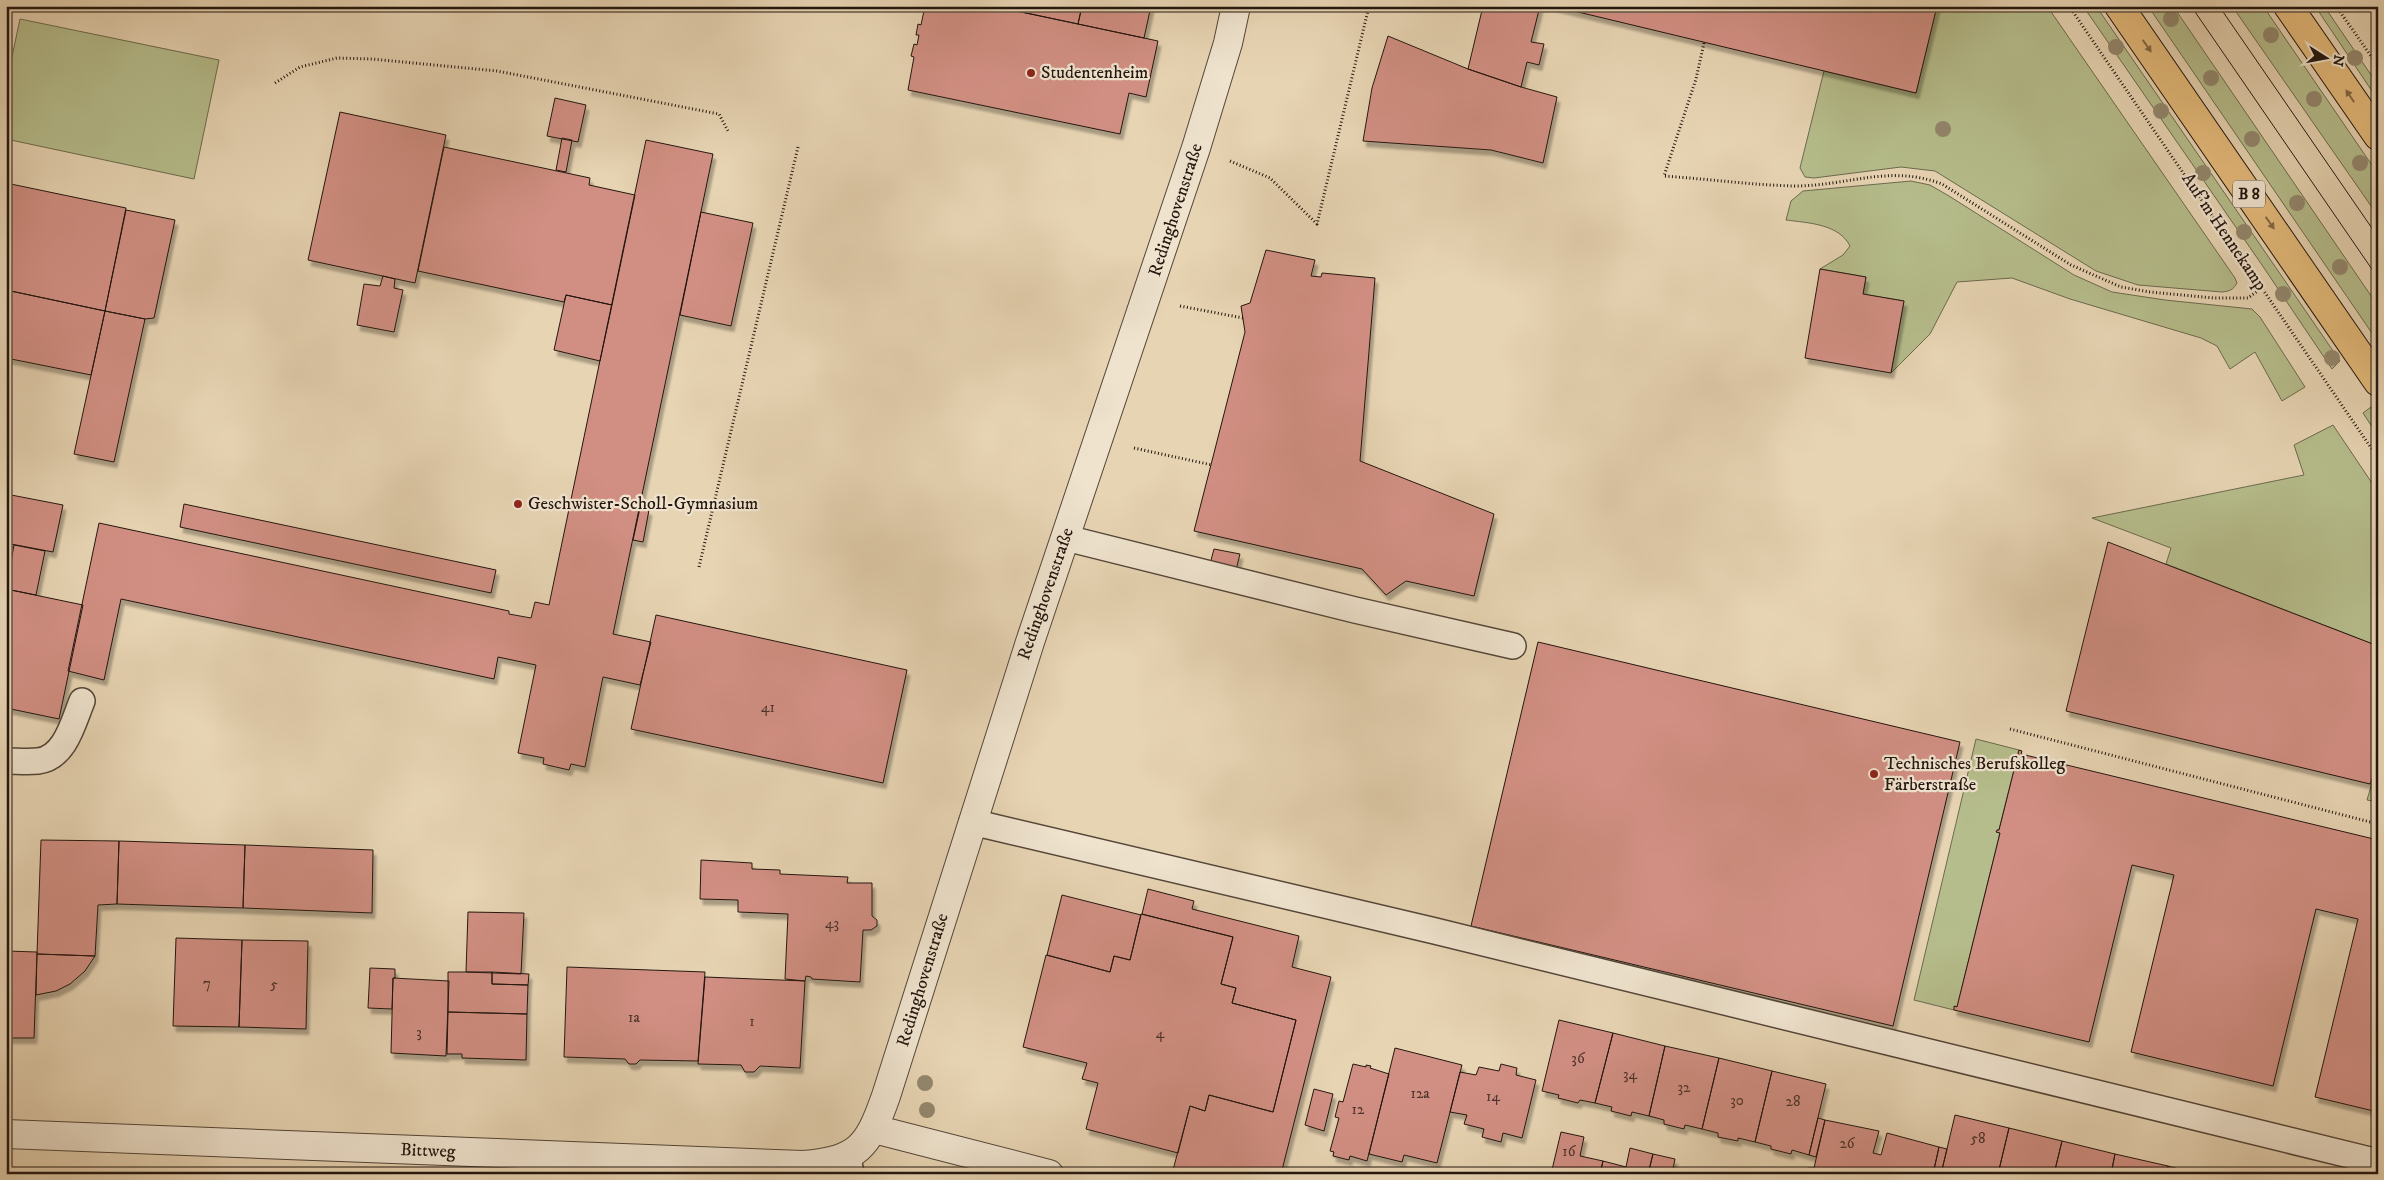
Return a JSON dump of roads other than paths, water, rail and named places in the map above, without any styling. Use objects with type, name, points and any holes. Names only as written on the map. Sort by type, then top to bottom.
[{"type":"main road","name":"B 8","points":[[2119,6],[2378,382]]},
{"type":"main road","points":[[2288,6],[2378,136]]},
{"type":"street","name":"Redinghovenstraße","points":[[850,1165],[874,1129],[972,822],[1196,148],[1228,43],[1236,6]]},
{"type":"street","points":[[874,1129],[1049,1174]]},
{"type":"street","name":"Bittweg","points":[[6,1134],[803,1165],[828,1163],[850,1165]]},
{"type":"lane","points":[[1066,538],[1355,610],[1513,646]]},
{"type":"lane","points":[[6,761],[39,761],[51,757],[62,748],[82,701]]},
{"type":"lane","points":[[972,822],[1445,934],[2378,1162]]},
{"type":"tram line","points":[[2191,6],[2378,278]]},
{"type":"tram line","points":[[2219,6],[2378,237]]},
{"type":"place","name":"Studentenheim","points":[[1031,73]]},
{"type":"place","name":"Geschwister-Scholl-Gymnasium","points":[[518,504]]},
{"type":"place","name":"Technisches Berufskolleg Färberstraße","points":[[1874,774]]}]
